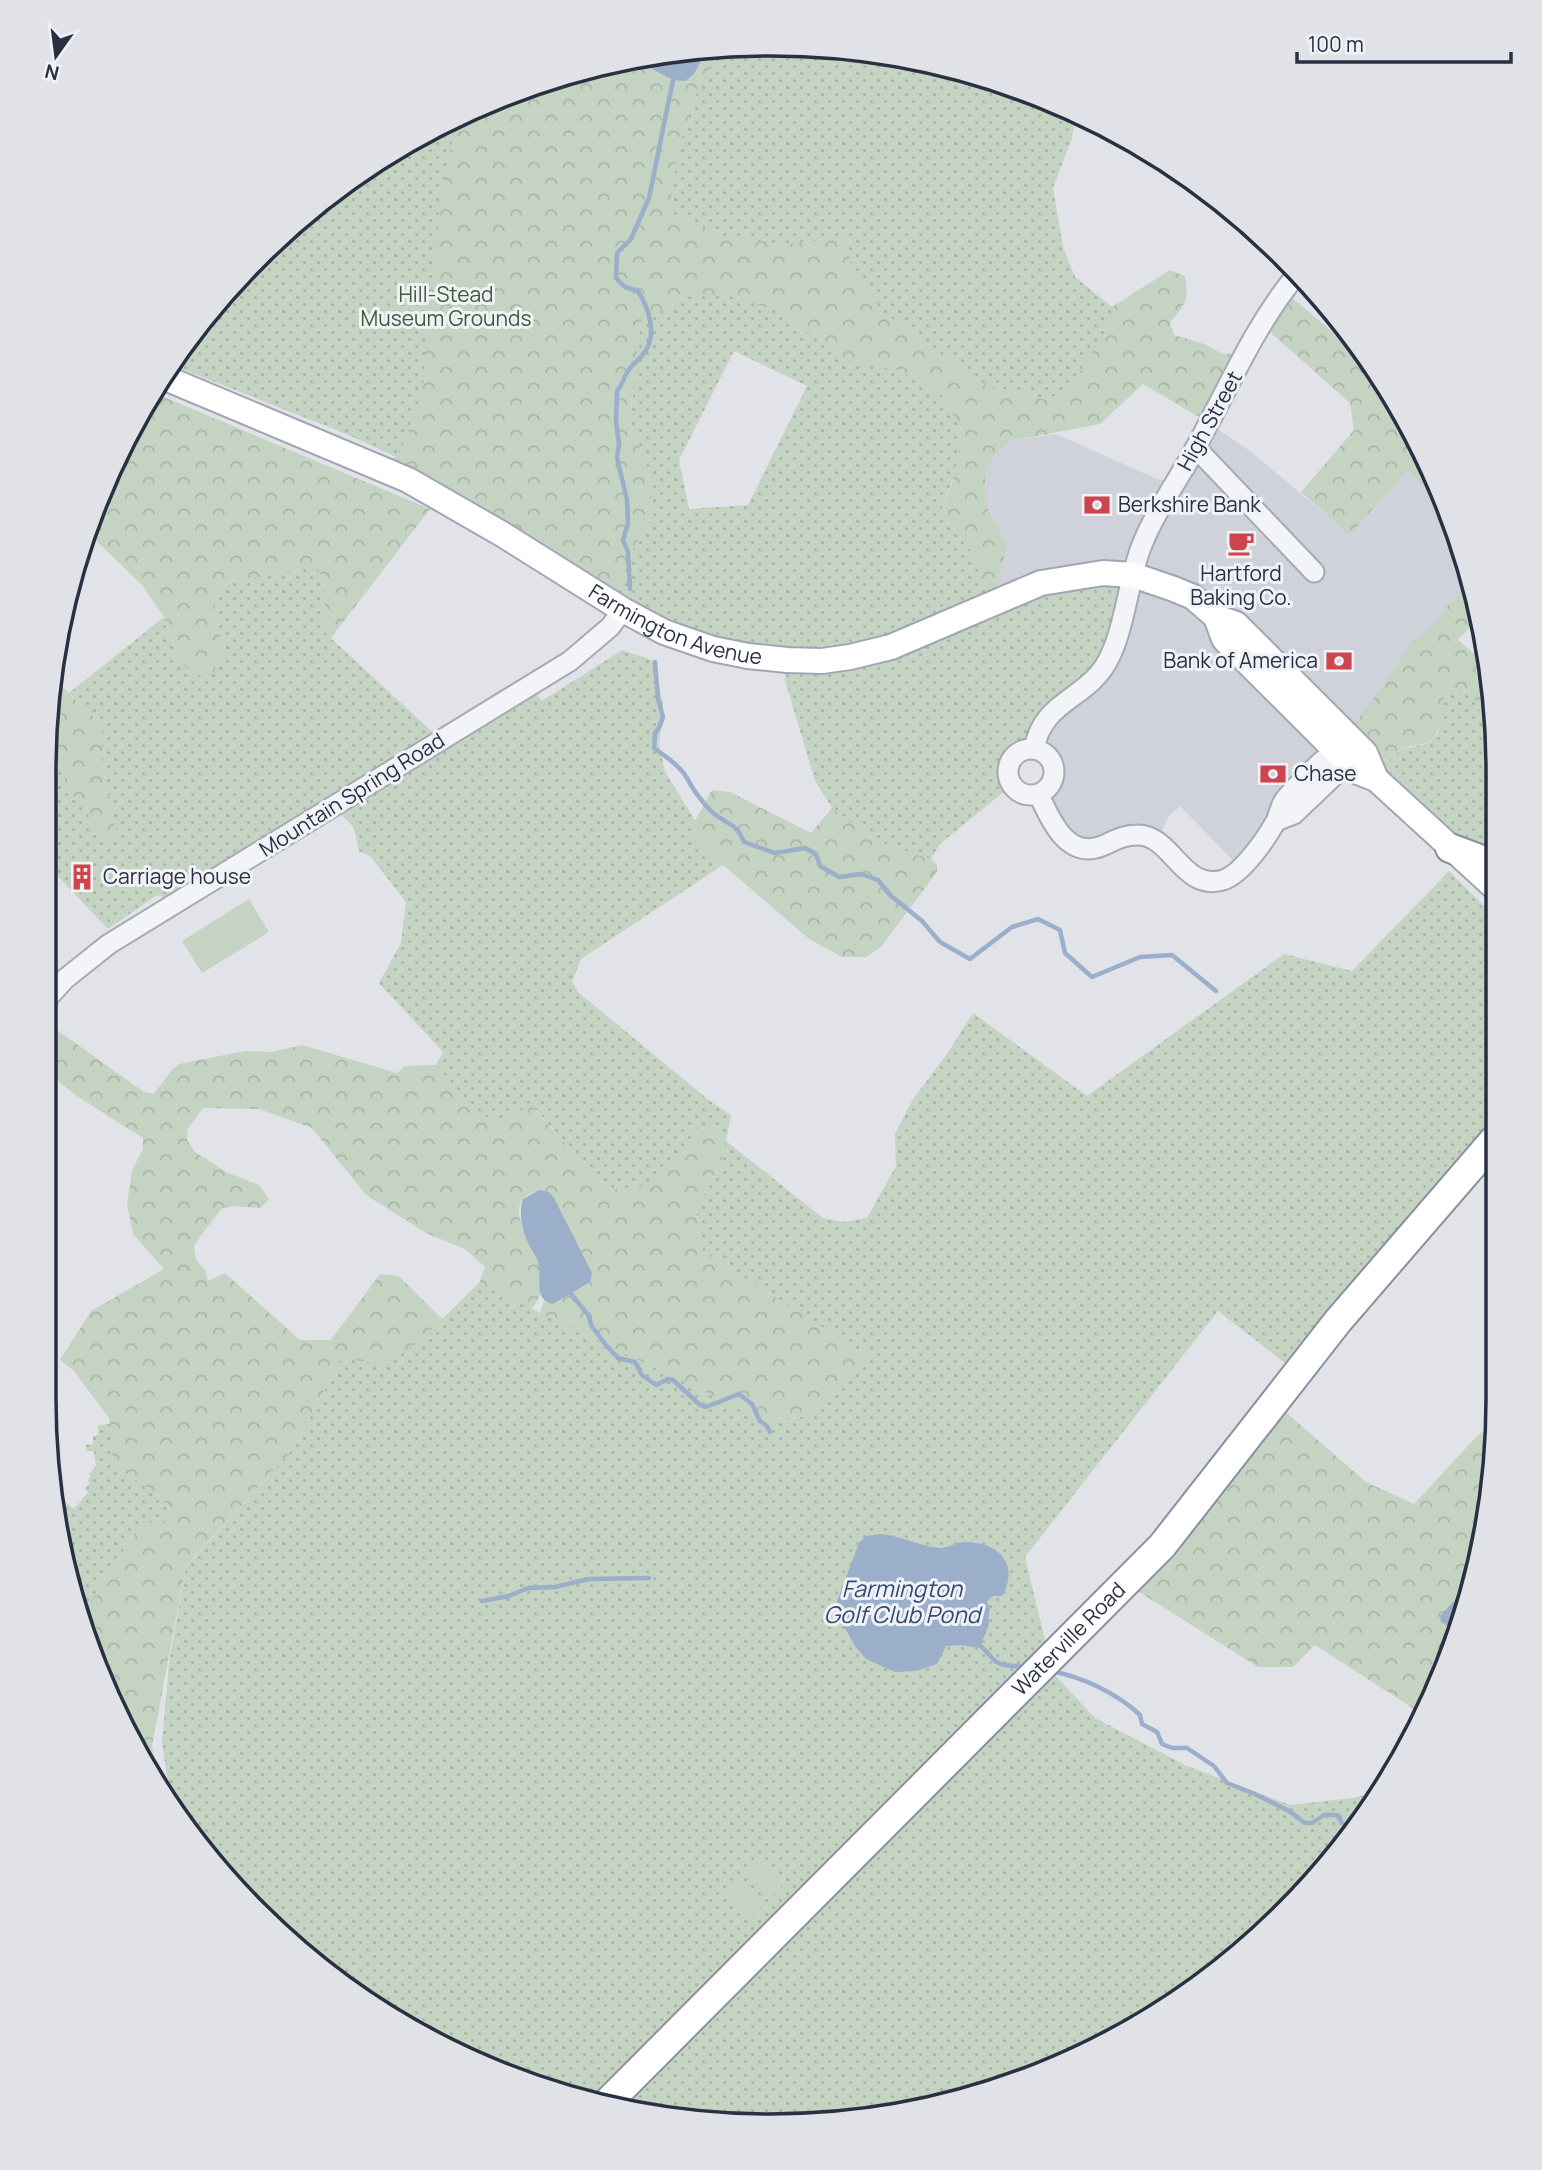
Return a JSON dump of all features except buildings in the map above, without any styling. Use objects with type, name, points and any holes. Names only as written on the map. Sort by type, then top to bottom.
[{"type":"highway","points":[[1450,848],[1486,861]]},
{"type":"highway","name":"Waterville Road","points":[[614,2096],[1162,1546],[1338,1321],[1486,1149]]},
{"type":"main road","name":"Farmington Avenue","points":[[172,381],[408,480],[492,527],[623,610],[664,632],[713,649],[748,656],[822,661],[850,657],[891,647],[1041,583],[1103,573],[1133,575],[1193,597],[1216,617],[1237,624],[1365,753],[1376,779]]},
{"type":"main road","name":"Farmington Avenue","points":[[1216,617],[1224,639],[1341,756],[1358,772],[1376,779],[1486,880]]},
{"type":"street","name":"High Street","points":[[1034,749],[1039,728],[1049,713],[1094,679],[1106,664],[1115,646],[1133,575],[1146,537],[1262,325],[1291,281]]},
{"type":"street","points":[[1196,448],[1314,572]]},
{"type":"street","name":"Mountain Spring Road","points":[[56,989],[109,944],[570,661],[610,626],[623,610]]},
{"type":"street","points":[[1034,749],[1048,755],[1055,769],[1052,785],[1039,794],[1031,796],[1017,791],[1008,777],[1009,764],[1019,752],[1034,749]]},
{"type":"street","points":[[1039,794],[1051,823],[1065,840],[1082,848],[1094,848],[1116,838],[1144,835],[1157,841],[1194,876],[1214,881],[1223,880],[1237,872],[1276,821],[1283,802],[1325,758],[1341,756]]},
{"type":"shaded area","points":[[1209,423],[1250,451],[1349,534],[1408,470],[1432,497],[1462,588],[1427,630],[1410,643],[1341,756],[1241,869],[1180,806],[1169,816],[1157,841],[1116,838],[1065,840],[1046,791],[1055,777],[1053,762],[1042,751],[993,604],[985,474],[996,453],[1011,441],[1056,434],[1157,479],[1176,482]]},
{"type":"green space","name":"Hill-Stead Museum Grounds","points":[[771,56],[864,62],[910,70],[1001,94],[1074,124],[1072,138],[1053,188],[1063,247],[1075,277],[1112,307],[1115,316],[1067,393],[1044,399],[982,384],[952,362],[941,394],[959,423],[961,446],[940,513],[975,556],[993,604],[1133,575],[1115,646],[1026,749],[1012,759],[1009,773],[1012,785],[940,844],[931,859],[877,842],[832,808],[815,781],[785,680],[787,660],[748,656],[612,602],[635,546],[653,514],[649,472],[630,419],[641,320],[690,296],[710,296],[629,251],[396,457],[344,433],[180,368],[233,300],[265,265],[300,233],[374,176],[455,130],[497,110],[586,80],[632,70],[678,62]],"holes":[[[734,351],[807,386],[748,505],[689,509],[679,460]]]},
{"type":"green space","name":"Hill-Stead Museum Grounds","points":[[717,59],[705,76],[690,111],[677,162],[669,213],[723,236],[784,244],[839,239],[848,242],[851,263],[882,311],[982,384],[1044,399],[1067,393],[1114,316],[1112,307],[1170,270],[1185,276],[1187,290],[1183,306],[1170,322],[1174,335],[1204,344],[1223,354],[1247,353],[1209,423],[1143,384],[1100,424],[1011,441],[996,453],[985,475],[985,504],[1007,544],[993,604],[975,556],[940,513],[959,455],[961,428],[941,394],[898,370],[844,360],[780,311],[729,296],[690,296],[641,321],[630,419],[649,472],[653,514],[635,546],[612,602],[372,464],[396,457],[408,434],[413,413],[422,400],[440,212],[454,131],[497,110],[534,97],[550,95],[564,87],[586,80],[652,67],[652,69],[694,74],[701,60]]},
{"type":"green space","points":[[1283,290],[1338,337],[1366,374],[1390,414],[1430,493],[1408,470],[1349,535],[1301,492],[1354,430],[1350,403],[1262,325]]},
{"type":"green space","points":[[162,396],[430,509],[331,638],[321,629],[326,583],[316,567],[227,583],[213,603],[224,650],[213,674],[201,676],[180,664],[164,617],[142,585],[95,539],[110,497]]},
{"type":"green space","points":[[317,566],[326,583],[321,629],[441,740],[530,686],[542,701],[622,650],[652,660],[663,703],[659,744],[665,772],[723,865],[581,959],[572,982],[579,993],[710,1101],[731,1115],[726,1141],[823,1218],[843,1222],[867,1218],[896,1166],[895,1134],[913,1099],[947,1054],[973,1013],[1087,1096],[1284,954],[1352,971],[1449,871],[1486,908],[1486,1137],[1289,1366],[1218,1311],[1025,1557],[1053,1673],[1095,1718],[1185,1765],[1290,1805],[1367,1795],[1309,1870],[1277,1905],[1242,1937],[1168,1994],[1087,2040],[1045,2060],[956,2090],[910,2100],[864,2108],[771,2114],[678,2108],[632,2100],[586,2090],[497,2060],[413,2018],[374,1994],[300,1937],[265,1905],[233,1870],[176,1796],[168,1782],[162,1743],[169,1663],[186,1567],[293,1449],[342,1357],[365,1363],[442,1319],[479,1283],[764,1420],[809,1416],[834,1385],[871,1358],[703,1252],[696,1209],[720,1165],[662,1249],[623,1194],[597,1179],[536,1110],[503,1125],[421,1088],[438,1067],[436,1065],[443,1052],[379,983],[401,943],[406,902],[371,857],[359,851],[354,828],[334,806],[177,902],[157,895],[108,929],[56,875],[57,749],[68,788],[117,836],[102,765],[102,725],[69,693],[164,617],[180,664],[224,650],[213,603],[227,583]]},
{"type":"green space","points":[[1462,588],[1471,626],[1458,640],[1476,655],[1484,727],[1479,705],[1467,691],[1448,688],[1443,700],[1438,731],[1432,740],[1400,750],[1388,761],[1365,753],[1352,727],[1385,683],[1410,643],[1427,630]]},
{"type":"green space","points":[[61,686],[102,725],[102,765],[117,836],[105,839],[68,788],[57,752]]},
{"type":"green space","points":[[1448,688],[1467,691],[1479,705],[1484,727],[1486,861],[1450,848],[1365,753],[1388,761],[1400,750],[1429,743],[1438,733],[1443,697]]},
{"type":"green space","points":[[712,790],[730,792],[811,833],[832,808],[877,842],[931,859],[937,865],[937,872],[881,947],[866,957],[842,957],[809,939],[693,839],[692,826]]},
{"type":"green space","points":[[249,899],[269,932],[202,973],[182,941]]},
{"type":"green space","points":[[56,1029],[144,1092],[154,1094],[179,1064],[245,1051],[272,1052],[302,1045],[397,1073],[405,1066],[436,1065],[478,1113],[503,1125],[529,1103],[597,1179],[627,1196],[678,1161],[696,1128],[711,1123],[726,1141],[720,1165],[696,1209],[703,1252],[872,1358],[834,1385],[809,1416],[764,1420],[540,1313],[544,1301],[547,1303],[579,1249],[554,1198],[539,1190],[520,1204],[520,1220],[540,1268],[541,1294],[532,1309],[479,1283],[485,1267],[465,1249],[428,1234],[366,1195],[312,1128],[259,1109],[203,1108],[188,1128],[187,1140],[195,1152],[226,1172],[259,1185],[269,1199],[261,1208],[233,1206],[221,1209],[200,1237],[194,1246],[196,1260],[205,1270],[208,1281],[225,1273],[300,1340],[331,1340],[380,1274],[399,1276],[442,1319],[396,1358],[370,1363],[342,1357],[293,1449],[186,1566],[152,1746],[155,1760],[110,1673],[87,1607],[142,1522],[164,1524],[170,1508],[160,1496],[113,1465],[109,1418],[73,1370],[60,1360],[91,1311],[164,1269],[133,1234],[127,1204],[132,1171],[143,1149],[143,1138],[75,1095],[56,1079]]},
{"type":"green space","points":[[1274,1402],[1366,1482],[1414,1504],[1485,1431],[1480,1492],[1462,1584],[1432,1673],[1415,1709],[1315,1645],[1293,1667],[1258,1667],[1125,1583]]},
{"type":"green space","points":[[110,1424],[113,1465],[160,1496],[170,1508],[164,1524],[142,1522],[87,1607],[64,1501],[74,1509],[88,1492],[85,1489],[90,1483],[89,1474],[96,1466],[94,1451],[86,1451],[86,1445],[93,1444],[93,1436],[98,1435],[98,1425]]},
{"type":"green space","points":[[756,1857],[783,1885],[769,1899],[742,1871]]},
{"type":"green space","points":[[738,1875],[765,1903],[751,1917],[723,1890]]},
{"type":"water","points":[[701,60],[694,74],[685,81],[673,80],[652,67]]},
{"type":"water","points":[[539,1190],[549,1192],[554,1198],[592,1273],[590,1282],[553,1304],[542,1298],[540,1293],[538,1260],[527,1240],[521,1220],[523,1199]]},
{"type":"water","name":"Farmington Golf Club Pond","points":[[880,1534],[940,1548],[962,1542],[978,1543],[997,1551],[1003,1557],[1009,1574],[1007,1585],[1002,1596],[993,1596],[987,1601],[990,1610],[989,1625],[980,1648],[946,1646],[937,1664],[916,1671],[895,1672],[866,1659],[842,1623],[836,1604],[859,1543],[866,1536]]},
{"type":"water","points":[[1454,1601],[1457,1602],[1449,1626],[1441,1622],[1440,1616]]},
{"type":"waterway","points":[[630,589],[628,552],[623,540],[628,523],[627,500],[617,458],[617,391],[632,365],[646,350],[651,328],[648,312],[638,291],[625,287],[616,278],[617,253],[631,239],[649,198],[674,75]]},
{"type":"waterway","points":[[655,662],[658,699],[663,717],[655,733],[654,748],[680,769],[706,805],[714,814],[733,826],[744,842],[775,853],[805,848],[816,854],[820,866],[839,877],[861,874],[878,880],[890,895],[922,921],[940,942],[970,959],[1012,927],[1038,919],[1060,930],[1065,953],[1092,977],[1140,957],[1172,955],[1216,991]]},
{"type":"waterway","points":[[571,1294],[589,1316],[591,1325],[618,1358],[635,1362],[642,1375],[656,1385],[668,1379],[673,1380],[700,1405],[706,1407],[739,1394],[752,1404],[760,1421],[770,1432]]},
{"type":"waterway","points":[[482,1601],[509,1596],[528,1588],[555,1587],[589,1579],[649,1578]]},
{"type":"waterway","points":[[979,1644],[996,1662],[1028,1667]]},
{"type":"waterway","points":[[1051,1671],[1075,1677],[1110,1693],[1140,1715],[1142,1724],[1157,1732],[1162,1744],[1172,1748],[1187,1748],[1214,1766],[1227,1783],[1289,1811],[1305,1823],[1312,1823],[1324,1815],[1337,1815],[1345,1825]]},
{"type":"place","name":"Berkshire Bank","points":[[1097,505]]},
{"type":"place","name":"Hartford Baking Co.","points":[[1241,543]]},
{"type":"place","name":"Bank of America","points":[[1339,661]]},
{"type":"place","name":"Chase","points":[[1273,774]]},
{"type":"place","name":"Carriage house","points":[[82,877]]}]
